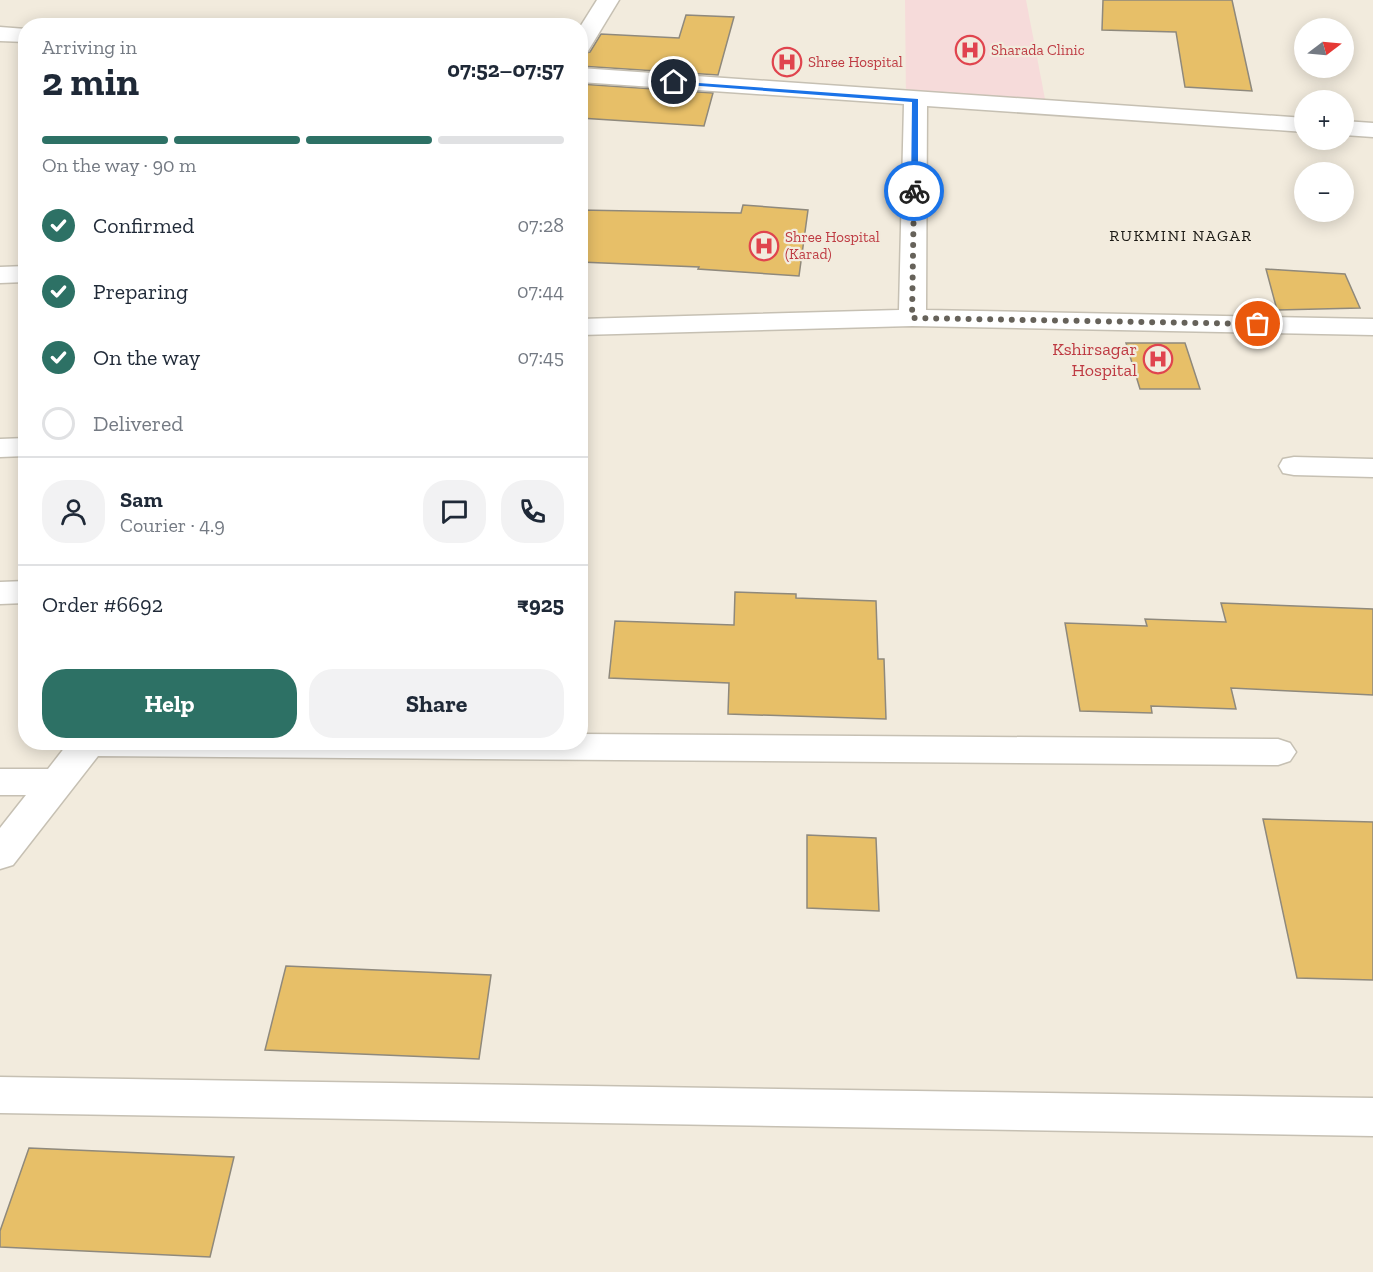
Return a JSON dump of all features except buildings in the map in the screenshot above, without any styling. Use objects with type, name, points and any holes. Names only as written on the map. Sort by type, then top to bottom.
[{"type":"street","points":[[588,33],[608,0]]},
{"type":"street","points":[[0,34],[18,35]]},
{"type":"street","points":[[588,76],[1294,124]]},
{"type":"street","points":[[912,318],[916,100]]},
{"type":"street","points":[[1354,129],[1373,130]]},
{"type":"street","points":[[0,275],[18,274]]},
{"type":"street","points":[[588,327],[912,318],[1373,327]]},
{"type":"street","points":[[0,448],[18,447]]},
{"type":"street","points":[[1294,466],[1373,468]]},
{"type":"street","points":[[0,593],[18,592]]},
{"type":"street","points":[[588,747],[1278,752]]},
{"type":"street","points":[[0,855],[82,750]]},
{"type":"street","points":[[0,782],[57,782]]},
{"type":"street","points":[[0,1095],[1373,1117]]},
{"type":"shaded area","name":"Sharada Clinic","points":[[905,0],[1026,0],[1045,99],[906,100]]},
{"type":"way so far","points":[[914,191],[912,318],[1258,324]]},
{"type":"place","name":"Sharada Clinic","points":[[970,50]]},
{"type":"place","name":"Shree Hospital","points":[[787,62]]},
{"type":"place","name":"Shree Hospital (Karad)","points":[[764,246]]},
{"type":"place","name":"Kshirsagar Hospital","points":[[1158,359]]},
{"type":"district","name":"RUKMINI NAGAR","points":[[1181,235]]},
{"type":"route","points":[[674,82],[916,100],[914,191]]}]
